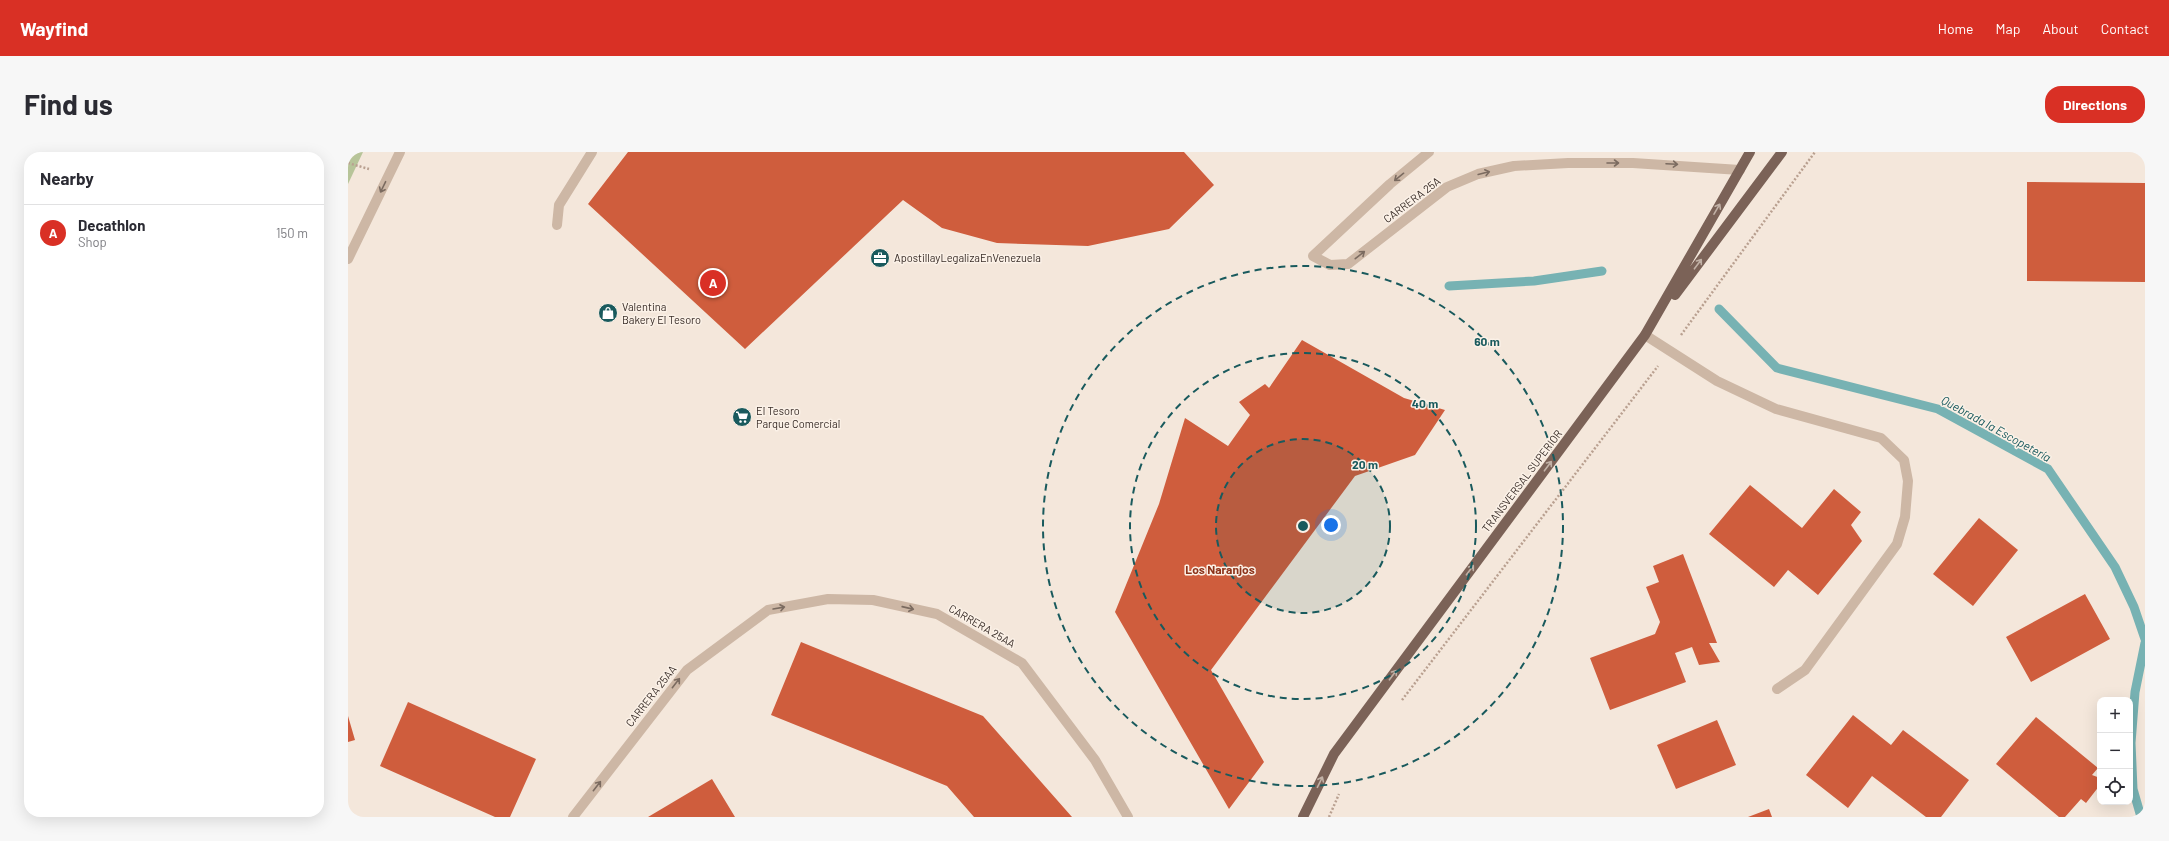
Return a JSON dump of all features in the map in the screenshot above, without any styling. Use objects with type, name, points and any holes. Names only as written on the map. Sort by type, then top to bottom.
[{"type":"main road","name":"TRANSVERSAL SUPERIOR","points":[[1303,817],[1334,754],[1647,332],[1750,152]]},
{"type":"main road","points":[[1647,332],[1782,152]]},
{"type":"street","points":[[348,259],[400,152]]},
{"type":"street","points":[[557,224],[559,205],[592,152]]},
{"type":"street","name":"CARRERA 25A","points":[[1430,152],[1390,184],[1313,256],[1330,265],[1348,264],[1447,187],[1478,174],[1514,166],[1568,163],[1633,163],[1740,170]]},
{"type":"street","points":[[1647,332],[1668,352],[1718,381],[1776,409],[1881,438],[1904,460],[1908,481],[1905,517],[1897,544],[1805,670],[1777,689]]},
{"type":"street","name":"CARRERA 25AA","points":[[572,817],[687,670],[768,610],[828,599],[873,600],[937,614],[1022,663],[1095,760],[1128,817]]},
{"type":"path","points":[[1400,703],[1668,352],[1814,152]]},
{"type":"path","points":[[348,163],[373,170]]},
{"type":"path","points":[[1329,817],[1340,791]]},
{"type":"green space","points":[[348,152],[363,152],[348,184]]},
{"type":"building","points":[[628,152],[1184,152],[1214,185],[1169,229],[1088,246],[997,243],[942,228],[903,200],[745,349],[588,204]]},
{"type":"building","points":[[2027,182],[2145,183],[2145,282],[2027,281]]},
{"type":"building","points":[[1302,340],[1404,398],[1445,410],[1415,455],[1355,476],[1211,670],[1264,762],[1229,809],[1115,612],[1159,504],[1185,418],[1228,446],[1250,415],[1239,402],[1265,384],[1269,388]]},
{"type":"building","points":[[1750,485],[1802,528],[1834,489],[1861,512],[1851,525],[1862,541],[1818,595],[1788,570],[1774,587],[1709,534]]},
{"type":"building","points":[[1979,518],[2018,550],[1973,606],[1933,574]]},
{"type":"building","points":[[1683,554],[1717,643],[1709,643],[1720,662],[1699,665],[1692,647],[1675,653],[1686,682],[1610,710],[1590,658],[1655,634],[1660,622],[1646,587],[1659,582],[1653,566]]},
{"type":"building","points":[[2085,594],[2110,639],[2031,682],[2006,637]]},
{"type":"building","points":[[801,642],[983,716],[1072,817],[974,817],[947,786],[771,715]]},
{"type":"building","points":[[408,702],[536,759],[510,817],[495,817],[380,766]]},
{"type":"building","points":[[1853,715],[1891,745],[1903,730],[1969,780],[1941,817],[1926,817],[1872,776],[1848,808],[1806,775]]},
{"type":"building","points":[[348,716],[355,740],[348,742]]},
{"type":"building","points":[[2036,717],[2097,767],[2092,775],[2097,777],[2097,789],[2086,803],[2081,799],[2065,817],[2059,817],[1996,764]]},
{"type":"building","points":[[1717,720],[1736,765],[1676,789],[1657,745]]},
{"type":"building","points":[[712,779],[735,817],[648,817]]},
{"type":"building","points":[[1769,809],[1772,817],[1748,817]]},
{"type":"waterway","name":"Quebrada la Escopetería","points":[[1449,286],[1534,281],[1602,271]]},
{"type":"waterway","name":"Quebrada la Escopetería","points":[[1719,309],[1777,368],[1938,409],[2048,469],[2115,567],[2134,607],[2145,639]]},
{"type":"waterway","name":"Quebrada la Escopetería","points":[[2141,817],[2133,789],[2131,743],[2135,692],[2145,643]]},
{"type":"place","name":"ApostillayLegalizaEnVenezuela","points":[[880,258]]},
{"type":"place","name":"Decathlon","points":[[713,283]]},
{"type":"place","name":"Valentina Bakery El Tesoro","points":[[608,313]]},
{"type":"place","name":"El Tesoro Parque Comercial","points":[[742,417]]},
{"type":"district","name":"Los Naranjos","points":[[1220,570]]}]
